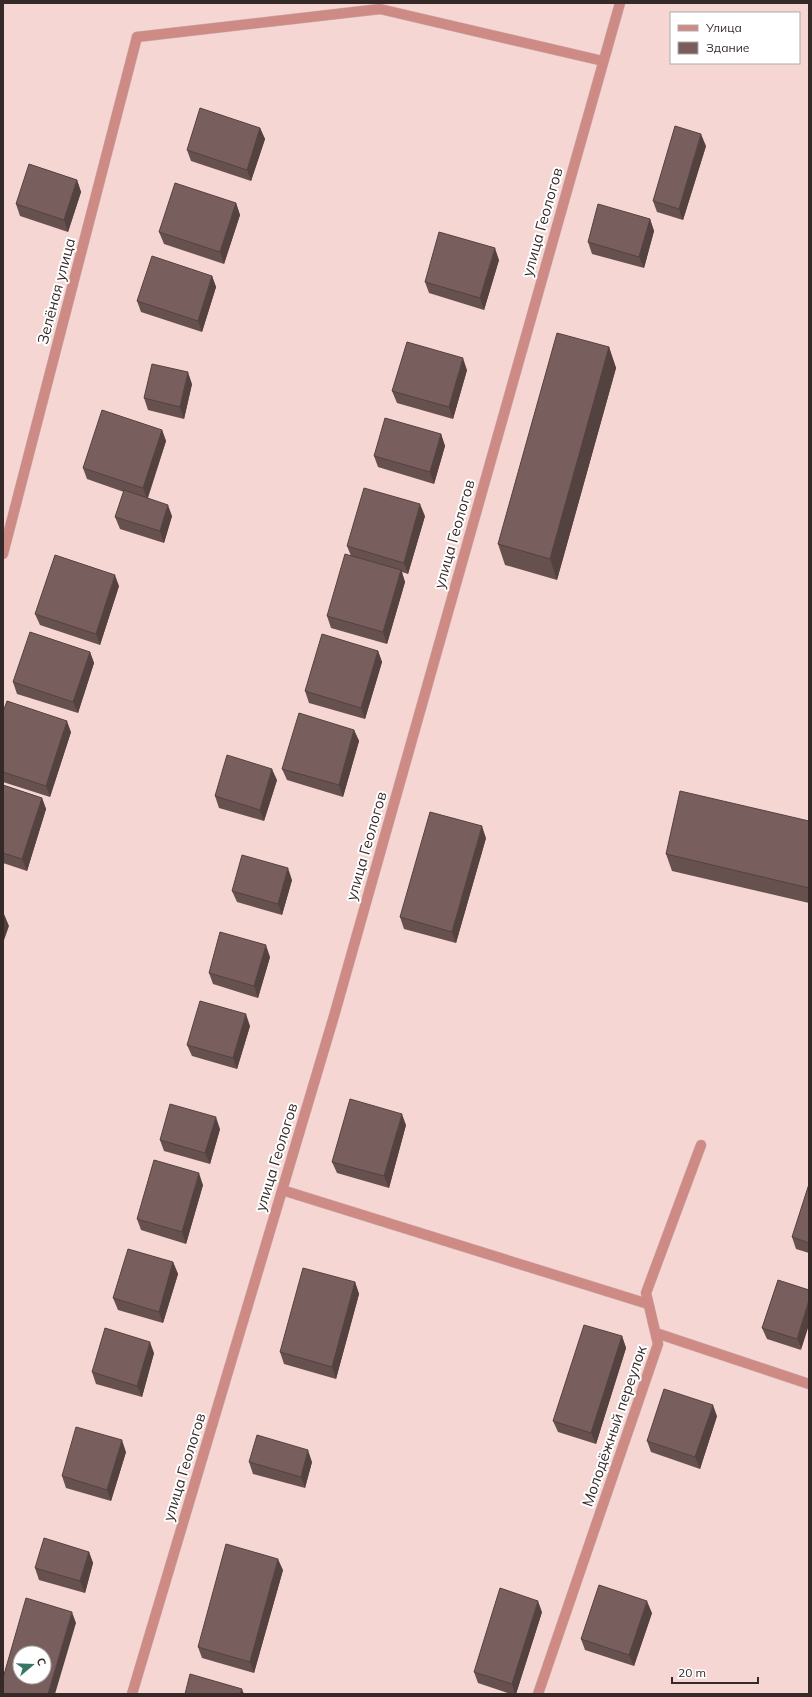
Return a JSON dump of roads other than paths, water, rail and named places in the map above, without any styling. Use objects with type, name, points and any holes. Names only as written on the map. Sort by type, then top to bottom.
[{"type":"street","name":"улица Геологов","points":[[132,1694],[334,1016],[620,3]]},
{"type":"street","name":"Зелёная улица","points":[[3,554],[137,37],[380,9],[603,61]]},
{"type":"street","name":"Молодёжный переулок","points":[[538,1694],[658,1344],[646,1293],[701,1145]]},
{"type":"street","points":[[282,1190],[648,1304]]},
{"type":"street","points":[[656,1333],[809,1384]]}]
